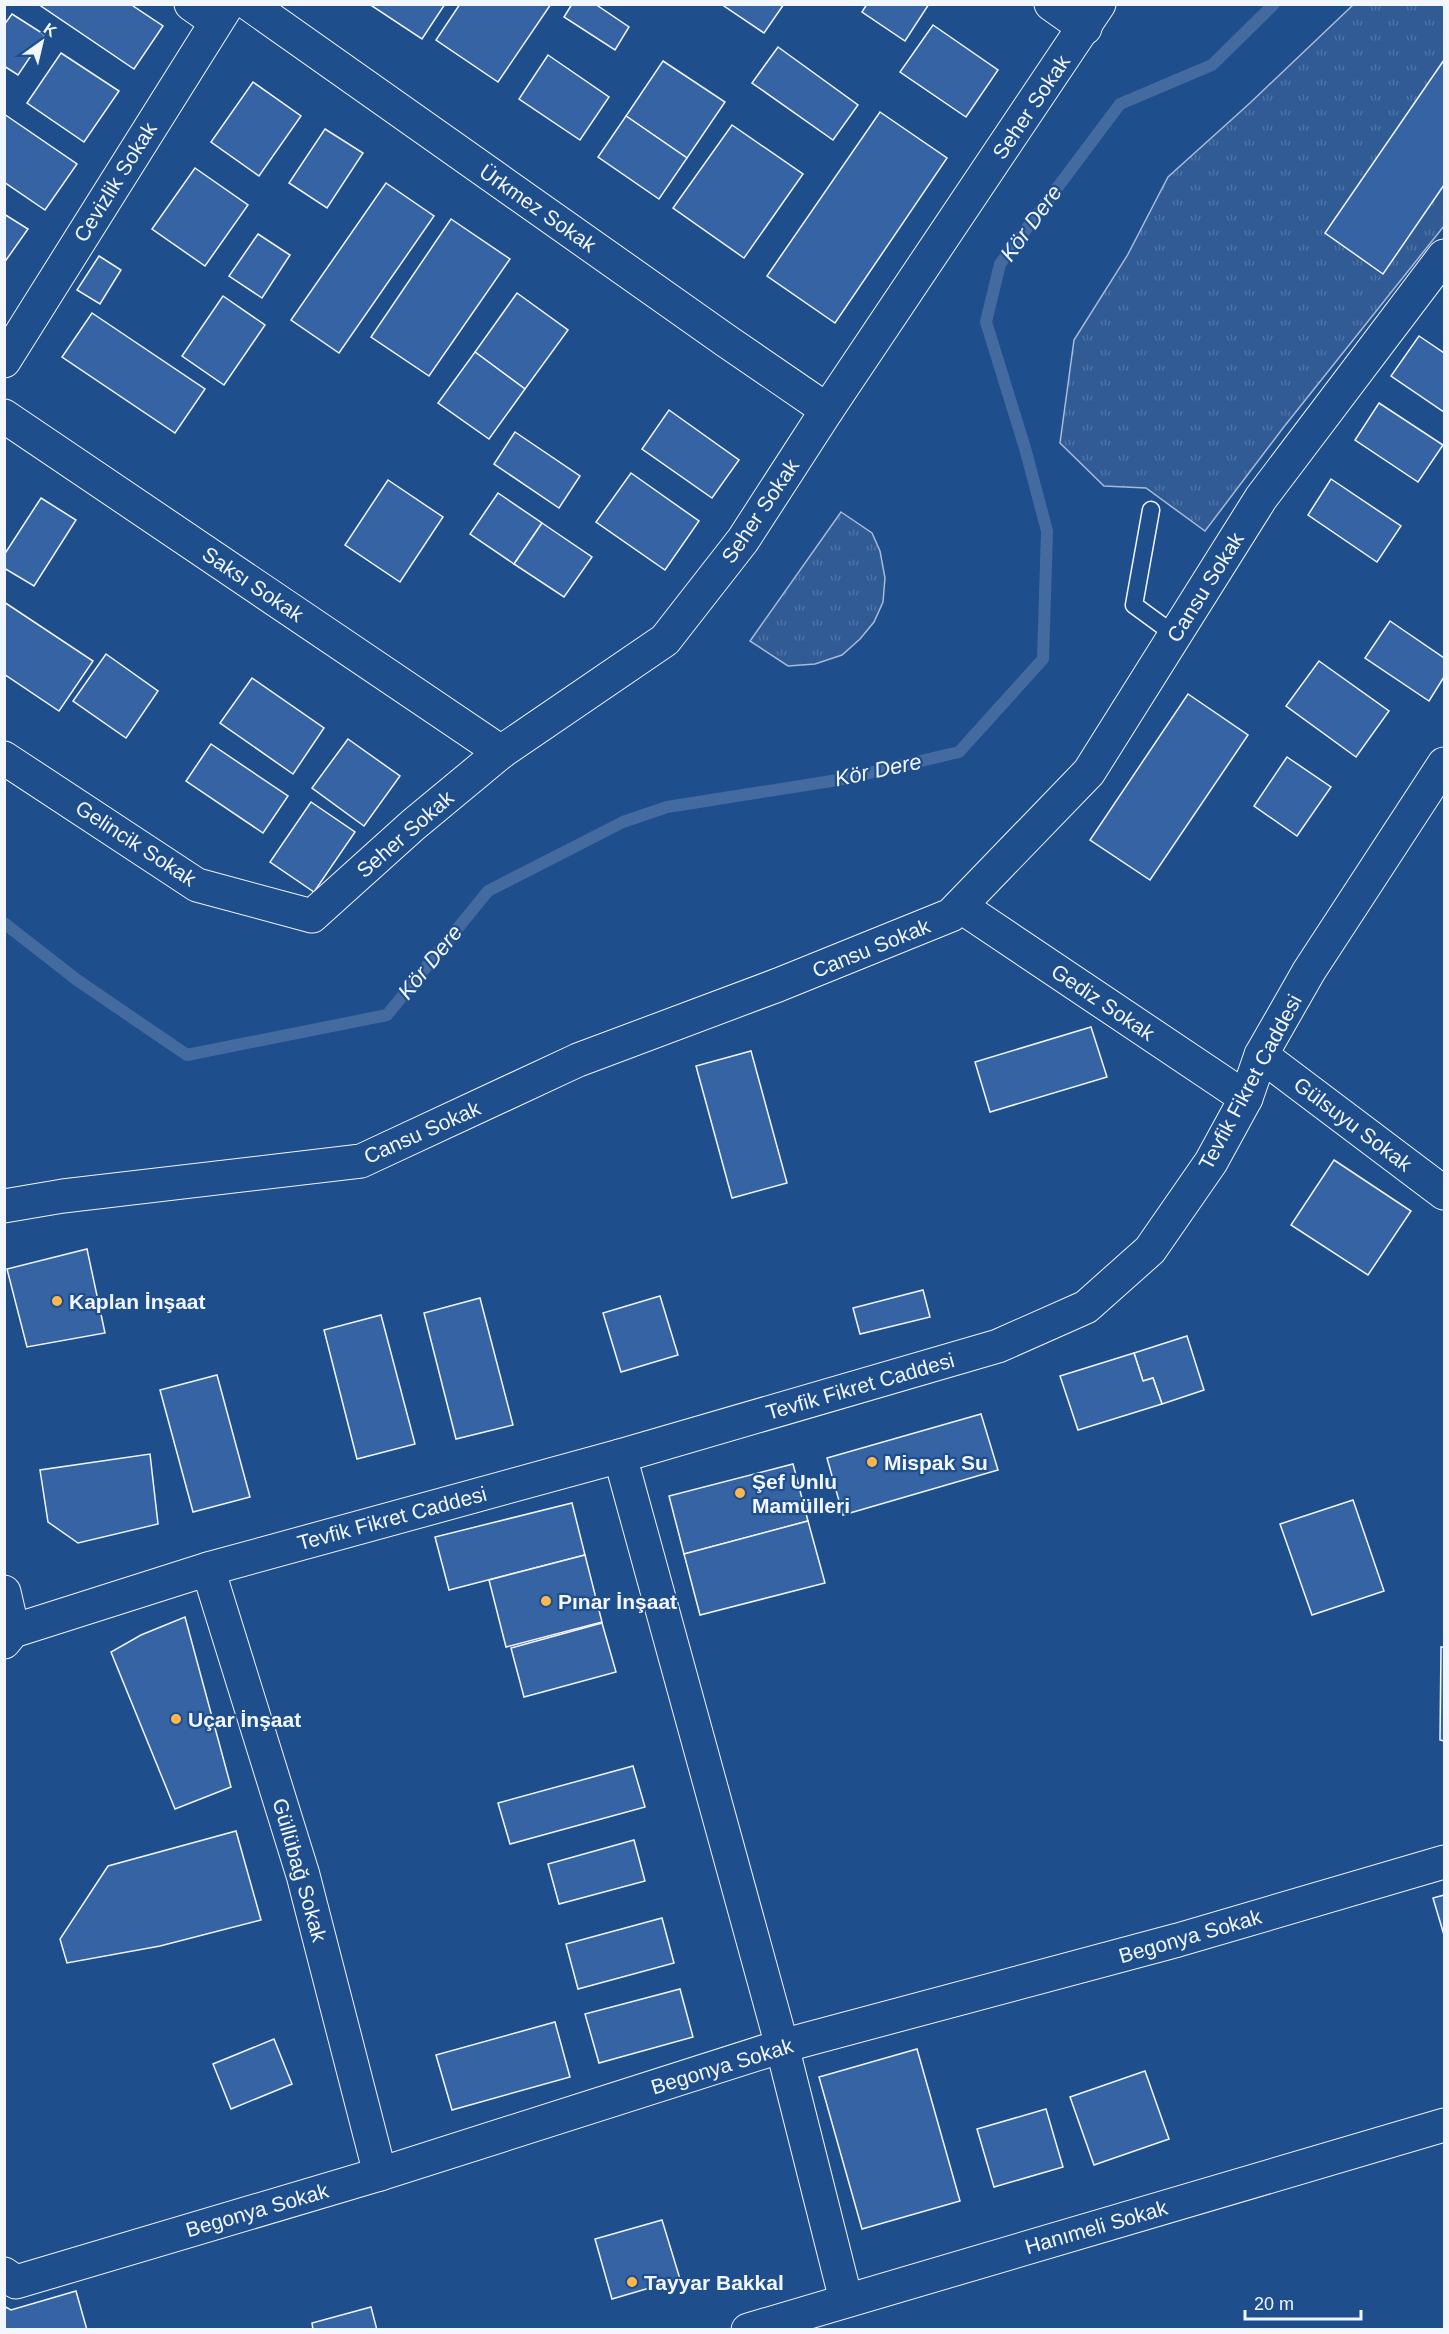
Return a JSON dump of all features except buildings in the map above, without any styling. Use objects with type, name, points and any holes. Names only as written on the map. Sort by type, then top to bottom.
[{"type":"street","name":"Ürkmez Sokak","points":[[249,4],[827,410]]},
{"type":"street","points":[[1051,4],[1092,16]]},
{"type":"street","name":"Cevizlik Sokak","points":[[4,361],[211,10]]},
{"type":"street","name":"Seher Sokak","points":[[312,916],[413,825],[501,752],[665,640],[743,540],[827,410],[1092,16]]},
{"type":"street","name":"Cansu Sokak","points":[[4,1206],[63,1196],[362,1161],[578,1060],[778,985],[951,915],[1089,772],[1261,498],[1444,256]]},
{"type":"street","name":"Saksı Sokak","points":[[4,416],[501,752]]},
{"type":"street","name":"Gelincik Sokak","points":[[4,758],[197,885],[312,916]]},
{"type":"street","name":"Tevfik Fikret Caddesi","points":[[9,1636],[207,1569],[620,1456],[998,1346],[1086,1307],[1150,1250],[1211,1162],[1246,1098],[1261,1055],[1309,971],[1444,764]]},
{"type":"street","name":"Gediz Sokak","points":[[960,906],[1246,1098]]},
{"type":"street","name":"Gülsuyu Sokak","points":[[1261,1055],[1444,1193]]},
{"type":"street","points":[[620,1456],[782,2046],[846,2300]]},
{"type":"street","name":"Güllübağ Sokak","points":[[207,1569],[303,1875],[380,2174]]},
{"type":"street","points":[[4,1592],[9,1636]]},
{"type":"street","name":"Begonya Sokak","points":[[4,2274],[16,2282],[380,2174],[782,2046],[1178,1940],[1444,1862]]},
{"type":"street","name":"Hanımeli Sokak","points":[[748,2330],[816,2320],[846,2300],[1444,2125]]},
{"type":"lane","points":[[1151,510],[1134,605],[1174,635]]},
{"type":"green space","points":[[1353,5],[1444,5],[1444,226],[1283,428],[1205,531],[1146,488],[1104,486],[1060,443],[1074,340],[1127,256],[1168,177]]},
{"type":"green space","points":[[841,512],[872,533],[880,551],[885,578],[883,602],[874,622],[842,655],[815,664],[788,666],[750,641]]},
{"type":"waterway","name":"Kör Dere","points":[[4,923],[77,980],[187,1055],[387,1015],[488,891],[623,822],[667,807],[844,779],[959,752],[1043,659],[1047,531],[1025,448],[986,322],[1000,264],[1120,104],[1212,65],[1274,4]]},
{"type":"place","name":"Kaplan İnşaat","points":[[57,1301]]},
{"type":"place","name":"Mispak Su","points":[[872,1462]]},
{"type":"place","name":"Şef Unlu Mamülleri","points":[[740,1493]]},
{"type":"place","name":"Pınar İnşaat","points":[[546,1601]]},
{"type":"place","name":"Uçar İnşaat","points":[[176,1719]]},
{"type":"place","name":"Tayyar Bakkal","points":[[632,2282]]}]
